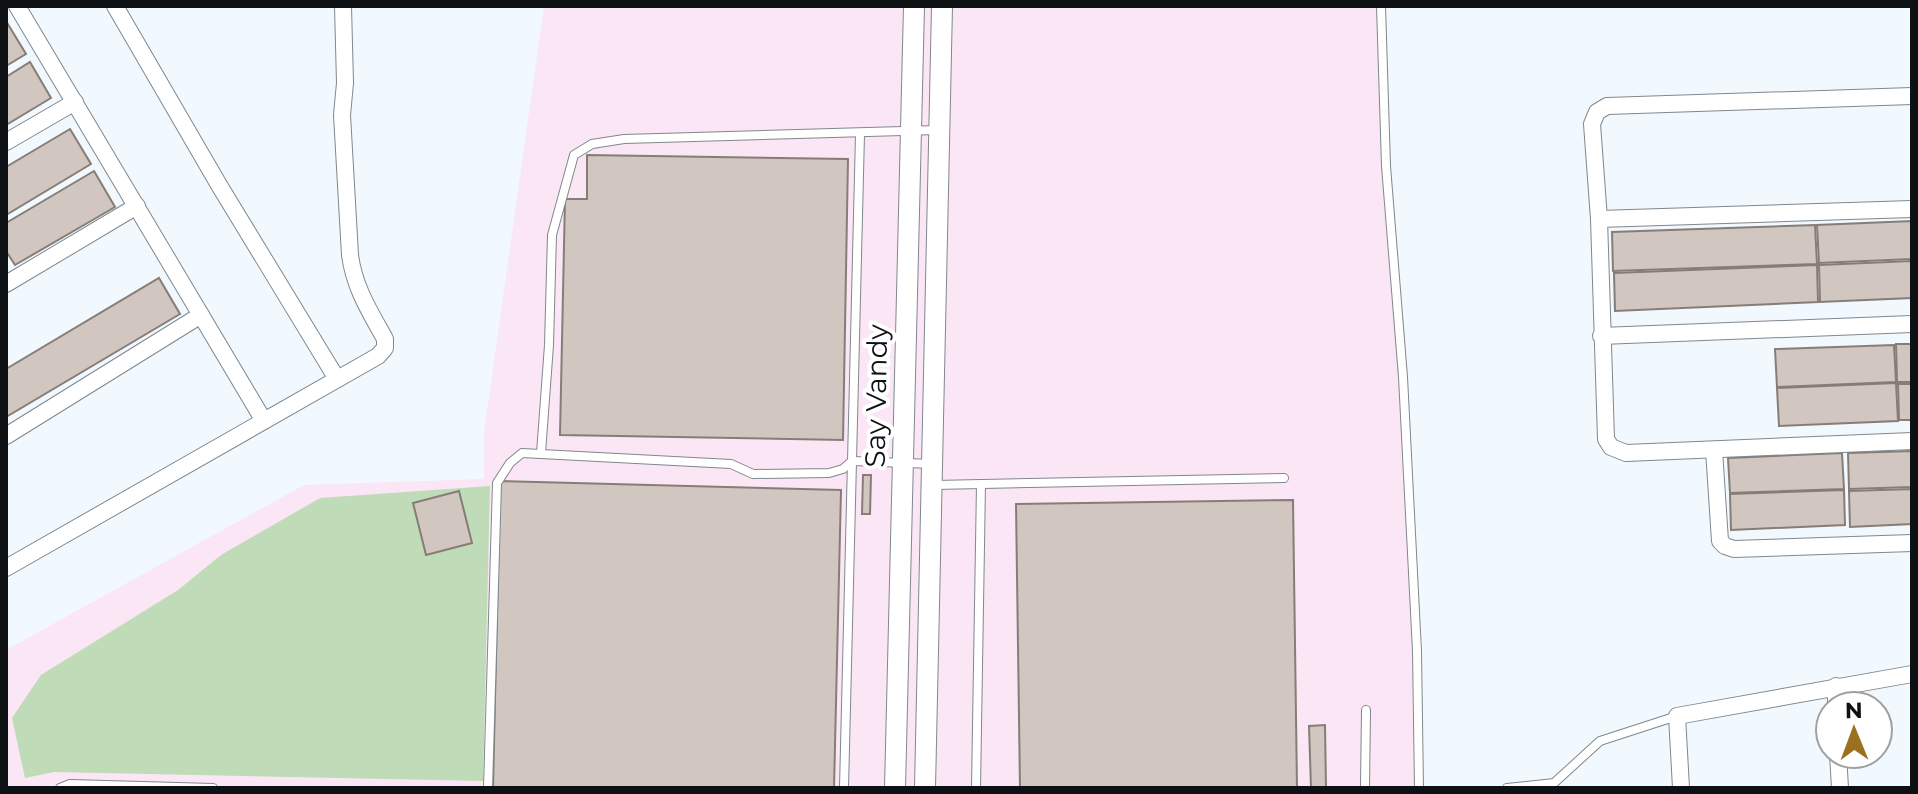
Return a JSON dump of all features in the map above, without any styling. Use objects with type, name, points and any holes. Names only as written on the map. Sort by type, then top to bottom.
[{"type":"street","points":[[17,6],[264,421]]},
{"type":"street","points":[[115,6],[337,379]]},
{"type":"street","points":[[6,568],[378,356],[385,348],[385,339],[352,275],[342,115],[345,83],[343,6]]},
{"type":"street","name":"Say Vandy","points":[[895,788],[914,6]]},
{"type":"street","name":"Say Vandy","points":[[925,788],[942,6]]},
{"type":"street","points":[[1912,96],[1607,106],[1597,112],[1592,124],[1599,219],[1606,439],[1611,447],[1626,453],[1912,441]]},
{"type":"street","points":[[6,142],[75,102]]},
{"type":"street","points":[[6,284],[137,206]]},
{"type":"street","points":[[1599,219],[1912,209]]},
{"type":"street","points":[[6,436],[201,315]]},
{"type":"street","points":[[1601,336],[1912,324]]},
{"type":"street","points":[[1714,450],[1720,541],[1725,546],[1734,549],[1912,543]]},
{"type":"street","points":[[1681,788],[1677,716],[1912,674]]},
{"type":"lane","points":[[1381,6],[1386,166],[1403,377],[1417,651],[1419,788]]},
{"type":"lane","points":[[541,453],[549,345],[552,235],[574,155],[592,144],[624,139],[939,130]]},
{"type":"lane","points":[[844,788],[860,134]]},
{"type":"lane","points":[[488,788],[497,483],[510,463],[522,453],[731,464],[753,474],[829,473],[843,469],[852,461],[933,464]]},
{"type":"lane","points":[[933,485],[1284,478]]},
{"type":"lane","points":[[976,788],[981,484]]},
{"type":"lane","points":[[1365,788],[1366,710]]},
{"type":"lane","points":[[1507,788],[1554,783],[1600,741],[1677,716]]},
{"type":"lane","points":[[60,788],[70,784],[213,788]]},
{"type":"shaded area","points":[[544,6],[1379,6],[1423,788],[6,788],[6,650],[304,485],[484,479],[484,432]]},
{"type":"green space","points":[[490,486],[483,781],[54,772],[25,778],[12,718],[41,675],[178,590],[221,555],[320,498]]},
{"type":"building","points":[[6,21],[26,54],[6,66]]},
{"type":"building","points":[[30,62],[51,98],[6,125],[6,77]]},
{"type":"building","points":[[70,129],[91,164],[6,215],[6,167]]},
{"type":"building","points":[[587,155],[848,159],[843,440],[560,435],[565,199],[587,199]]},
{"type":"building","points":[[94,171],[115,207],[15,265],[6,251],[6,223]]},
{"type":"building","points":[[1912,221],[1912,259],[1819,263],[1817,225]]},
{"type":"building","points":[[1815,225],[1817,264],[1613,271],[1612,232]]},
{"type":"building","points":[[1912,261],[1912,298],[1820,302],[1819,265]]},
{"type":"building","points":[[1817,265],[1818,302],[1615,311],[1614,273]]},
{"type":"building","points":[[159,278],[180,314],[6,417],[6,369]]},
{"type":"building","points":[[1896,344],[1912,344],[1912,382],[1897,382]]},
{"type":"building","points":[[1894,345],[1896,382],[1777,387],[1775,349]]},
{"type":"building","points":[[1896,383],[1898,421],[1779,426],[1777,388]]},
{"type":"building","points":[[1898,384],[1912,384],[1912,420],[1899,420]]},
{"type":"building","points":[[1912,451],[1912,487],[1849,489],[1848,453]]},
{"type":"building","points":[[1842,453],[1844,489],[1730,493],[1728,458]]},
{"type":"building","points":[[863,475],[871,475],[870,514],[862,514]]},
{"type":"building","points":[[500,481],[841,490],[834,788],[493,788]]},
{"type":"building","points":[[1912,489],[1912,524],[1850,527],[1849,491]]},
{"type":"building","points":[[1844,490],[1845,525],[1731,530],[1730,494]]},
{"type":"building","points":[[459,491],[472,543],[426,555],[413,503]]},
{"type":"building","points":[[1293,500],[1297,788],[1020,788],[1016,504]]},
{"type":"building","points":[[1325,725],[1326,788],[1311,788],[1309,726]]}]
